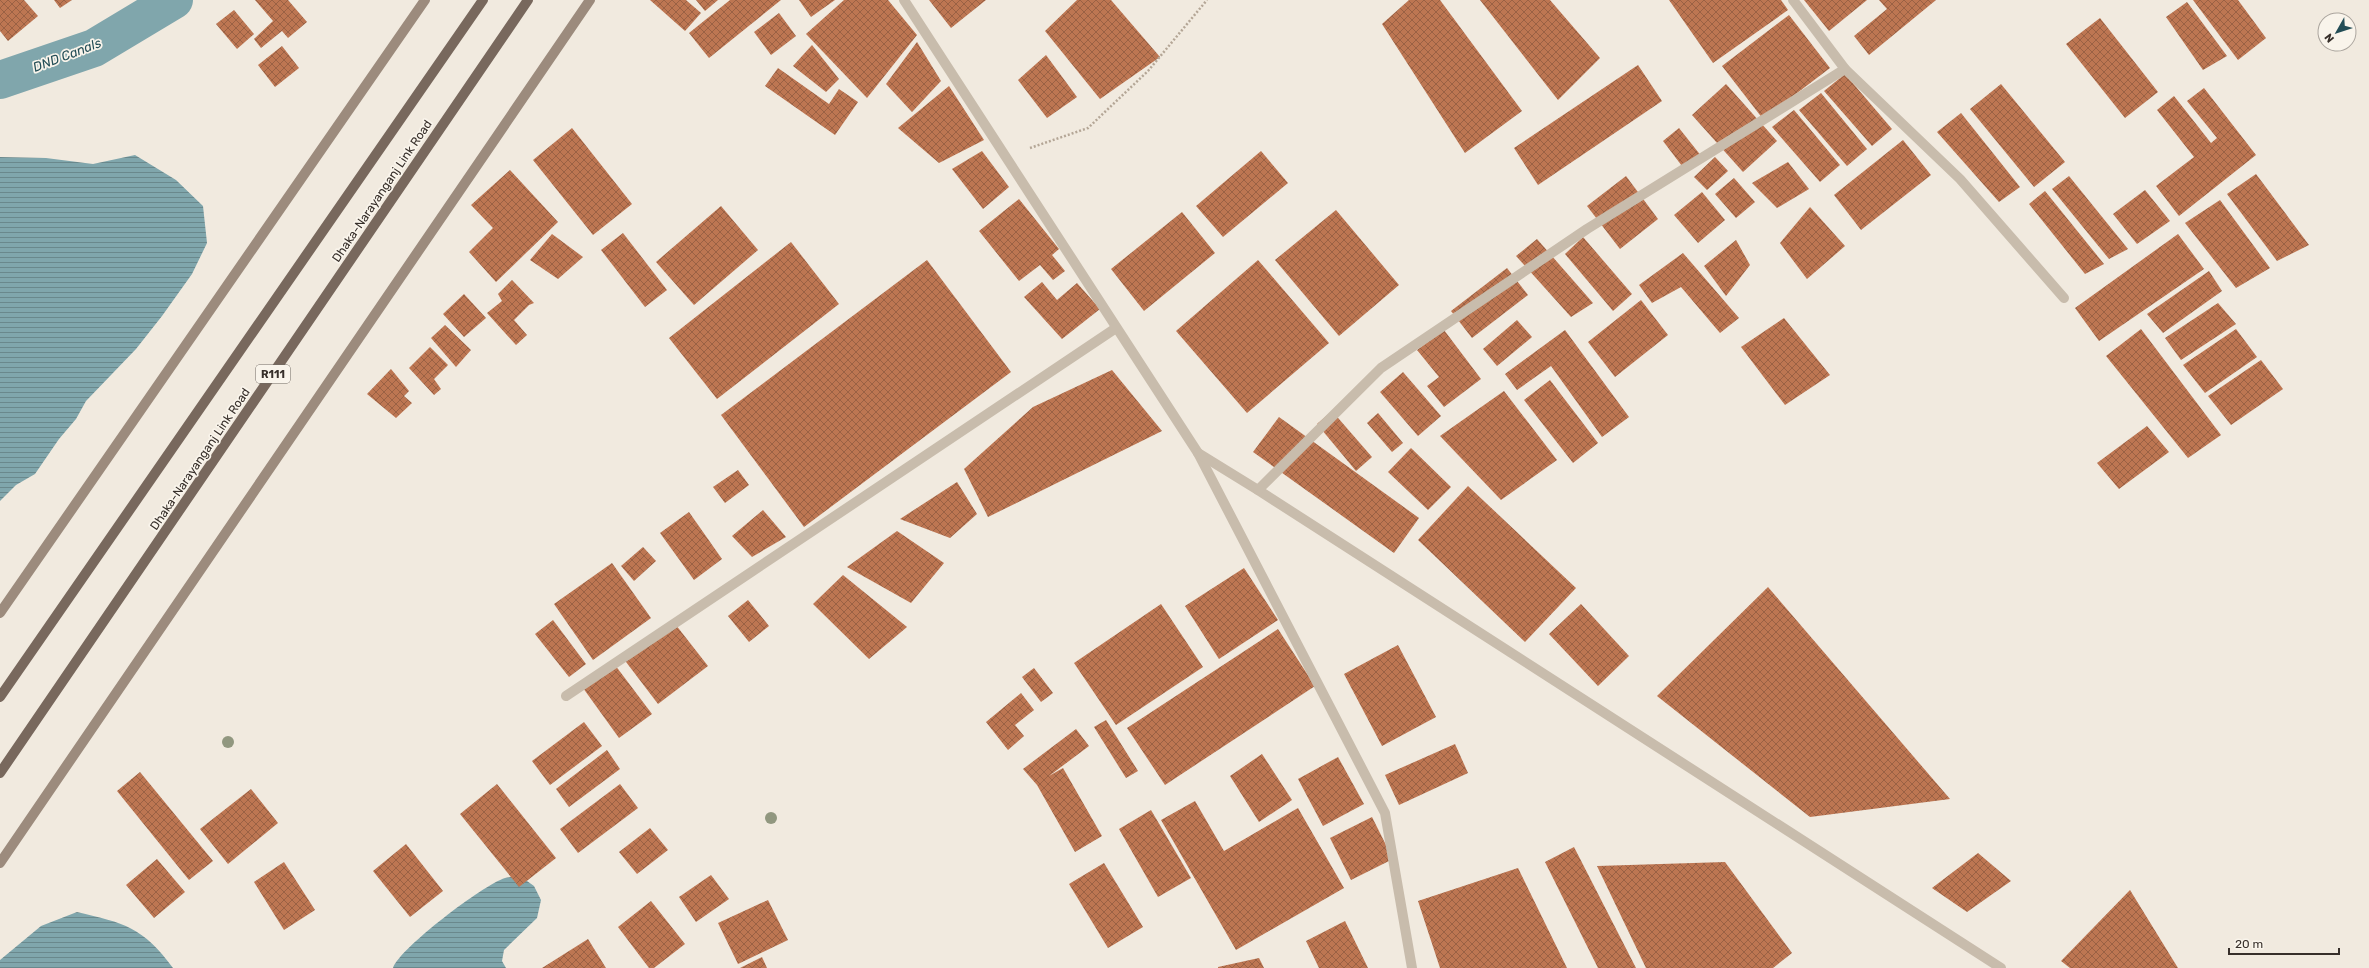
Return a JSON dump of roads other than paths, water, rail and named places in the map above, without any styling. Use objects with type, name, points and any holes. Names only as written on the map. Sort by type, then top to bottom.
[{"type":"main road","name":"Dhaka-Narayanganj Link Road","points":[[0,697],[483,0]]},
{"type":"main road","name":"Dhaka-Narayanganj Link Road","points":[[0,773],[528,0]]},
{"type":"street","points":[[0,613],[425,0]]},
{"type":"street","points":[[0,863],[590,0]]},
{"type":"street","points":[[904,0],[1198,453],[1385,813],[1412,968]]},
{"type":"street","points":[[1793,0],[1845,69],[1960,178],[2064,298]]},
{"type":"street","points":[[1258,490],[1382,368],[1587,229],[1845,69]]},
{"type":"street","points":[[566,696],[1116,328]]},
{"type":"street","points":[[1198,453],[1258,490],[2001,968]]},
{"type":"water","points":[[135,155],[176,180],[203,206],[207,243],[192,274],[136,349],[86,401],[76,419],[59,439],[35,474],[16,485],[0,501],[0,157],[46,158],[93,164]]},
{"type":"water","points":[[520,876],[534,886],[541,900],[537,918],[504,950],[502,961],[506,968],[393,968],[410,946],[462,904],[494,883],[505,878]]},
{"type":"water","points":[[77,912],[120,924],[142,935],[162,954],[173,968],[0,968],[0,960],[41,926]]},
{"type":"waterway","name":"DND Canals","points":[[0,80],[94,48],[174,0]]}]
